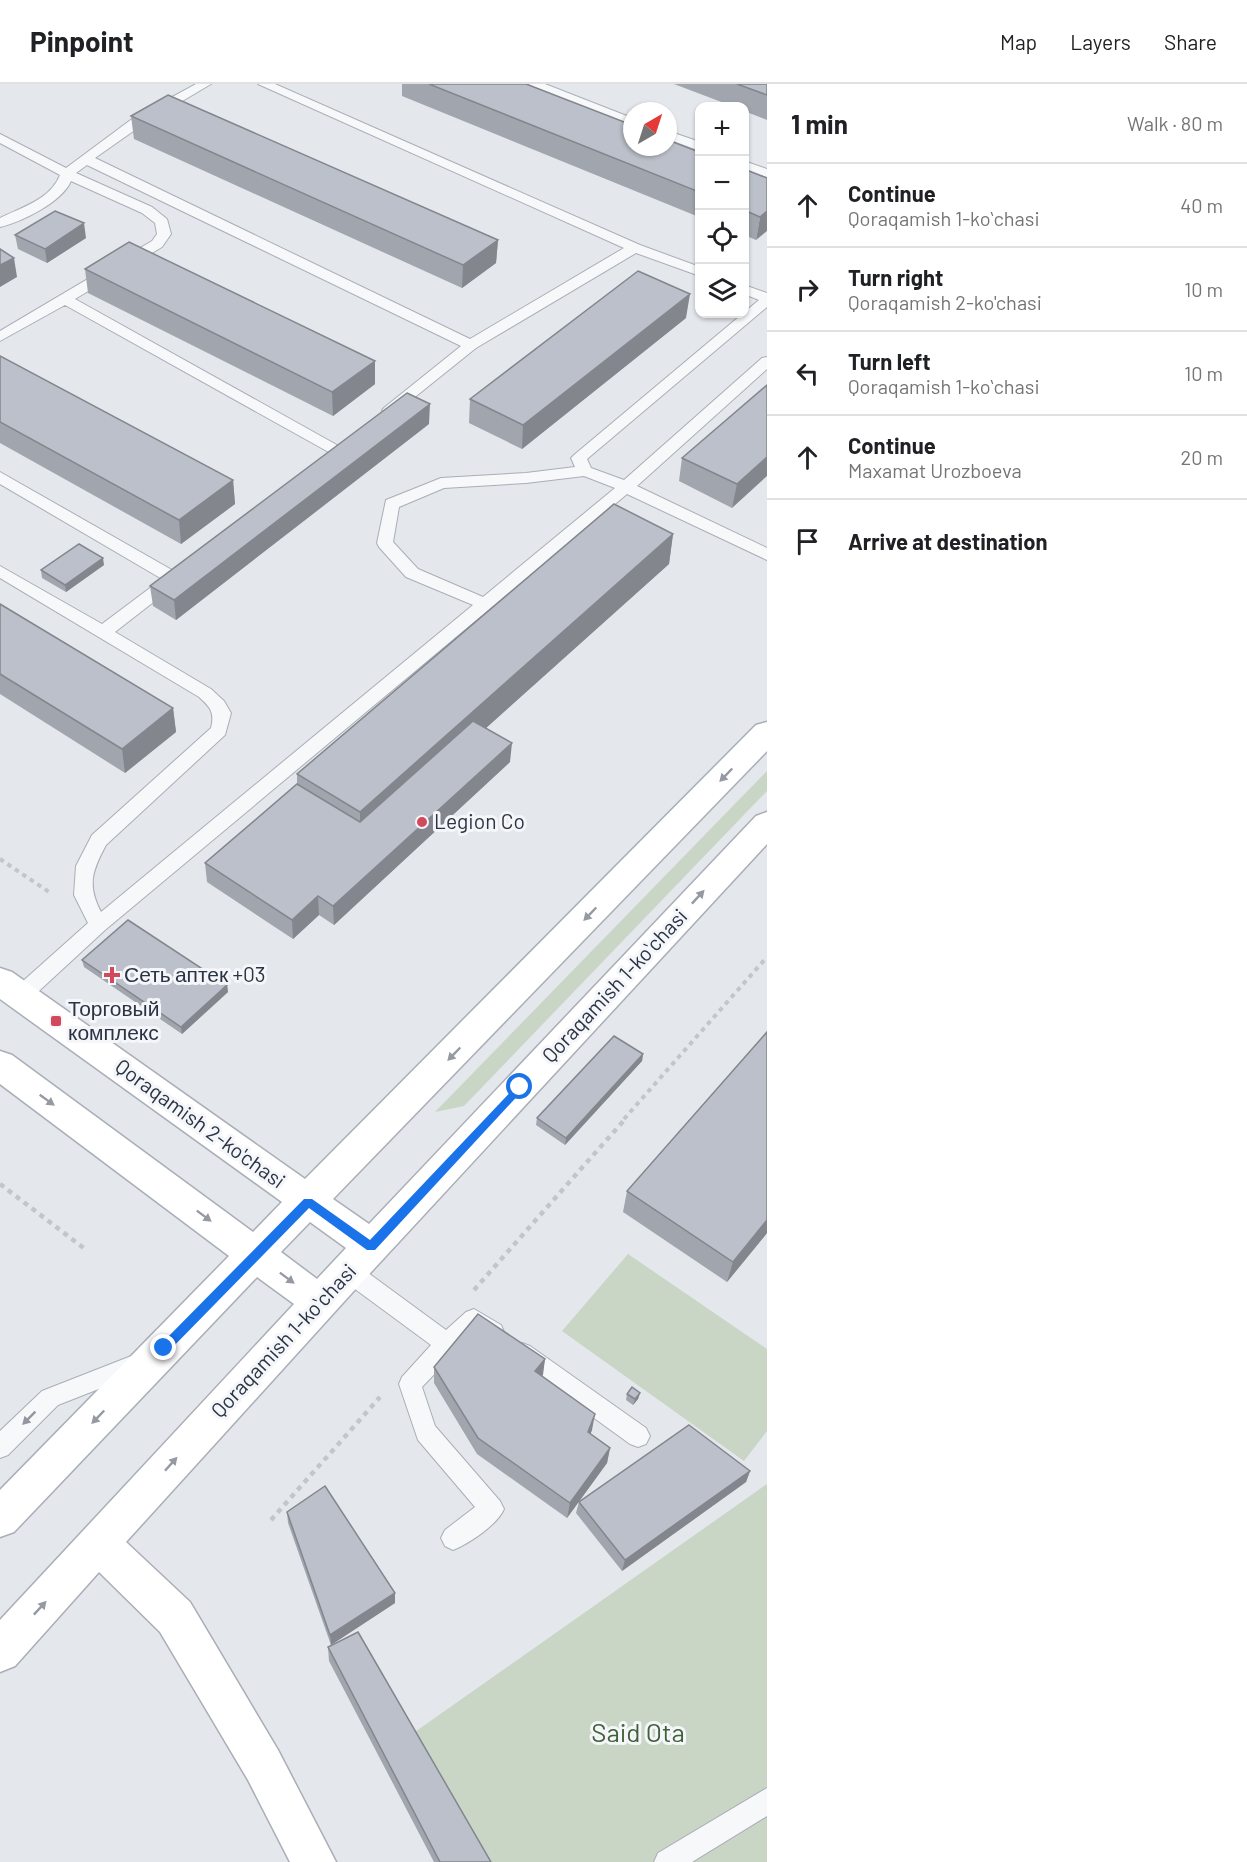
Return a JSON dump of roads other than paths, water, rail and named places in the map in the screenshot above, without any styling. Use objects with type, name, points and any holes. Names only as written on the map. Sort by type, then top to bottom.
[{"type":"main road","points":[[0,1518],[255,1254],[767,733]]},
{"type":"main road","name":"Qoraqamish 1-koʻchasi","points":[[0,1651],[359,1259],[767,824]]},
{"type":"main road","name":"Qoraqamish 2-ko'chasi","points":[[10,988],[308,1202],[359,1259]]},
{"type":"main road","points":[[0,1065],[320,1302]]},
{"type":"main road","points":[[99,1544],[175,1617],[263,1765],[314,1862]]},
{"type":"lane","points":[[0,223],[48,200],[61,189],[67,174],[86,159],[137,122],[205,84]]},
{"type":"lane","points":[[264,84],[635,248],[695,270]]},
{"type":"lane","points":[[534,84],[623,119]]},
{"type":"lane","points":[[0,138],[67,174],[147,210],[162,222],[164,234],[157,244],[0,337]]},
{"type":"lane","points":[[677,138],[695,145]]},
{"type":"lane","points":[[86,159],[471,345]]},
{"type":"lane","points":[[749,167],[767,173]]},
{"type":"lane","points":[[374,423],[471,345],[635,248]]},
{"type":"lane","points":[[585,471],[579,458],[767,299],[749,291]]},
{"type":"lane","points":[[65,299],[339,452]]},
{"type":"lane","points":[[10,988],[98,925],[626,487],[767,362]]},
{"type":"lane","points":[[485,604],[412,573],[385,543],[392,504],[441,483],[526,478],[585,471],[626,487],[767,555]]},
{"type":"lane","points":[[0,477],[178,575],[104,631]]},
{"type":"lane","points":[[0,571],[205,693],[221,708],[223,718],[219,731],[99,840],[85,866],[83,895],[98,925]]},
{"type":"lane","points":[[359,1259],[441,1339]]},
{"type":"lane","points":[[453,1538],[492,1509],[426,1432],[410,1384],[441,1339],[474,1319],[638,1436]]},
{"type":"lane","points":[[0,1447],[50,1398],[156,1357]]},
{"type":"lane","points":[[667,1862],[767,1801]]},
{"type":"place","name":"Legion Co","points":[[422,822]]},
{"type":"place","name":"Сеть аптек +03","points":[[112,975]]},
{"type":"place","name":"Торговый комплекс","points":[[56,1021]]},
{"type":"park label","name":"Said Ota","points":[[638,1733]]}]
